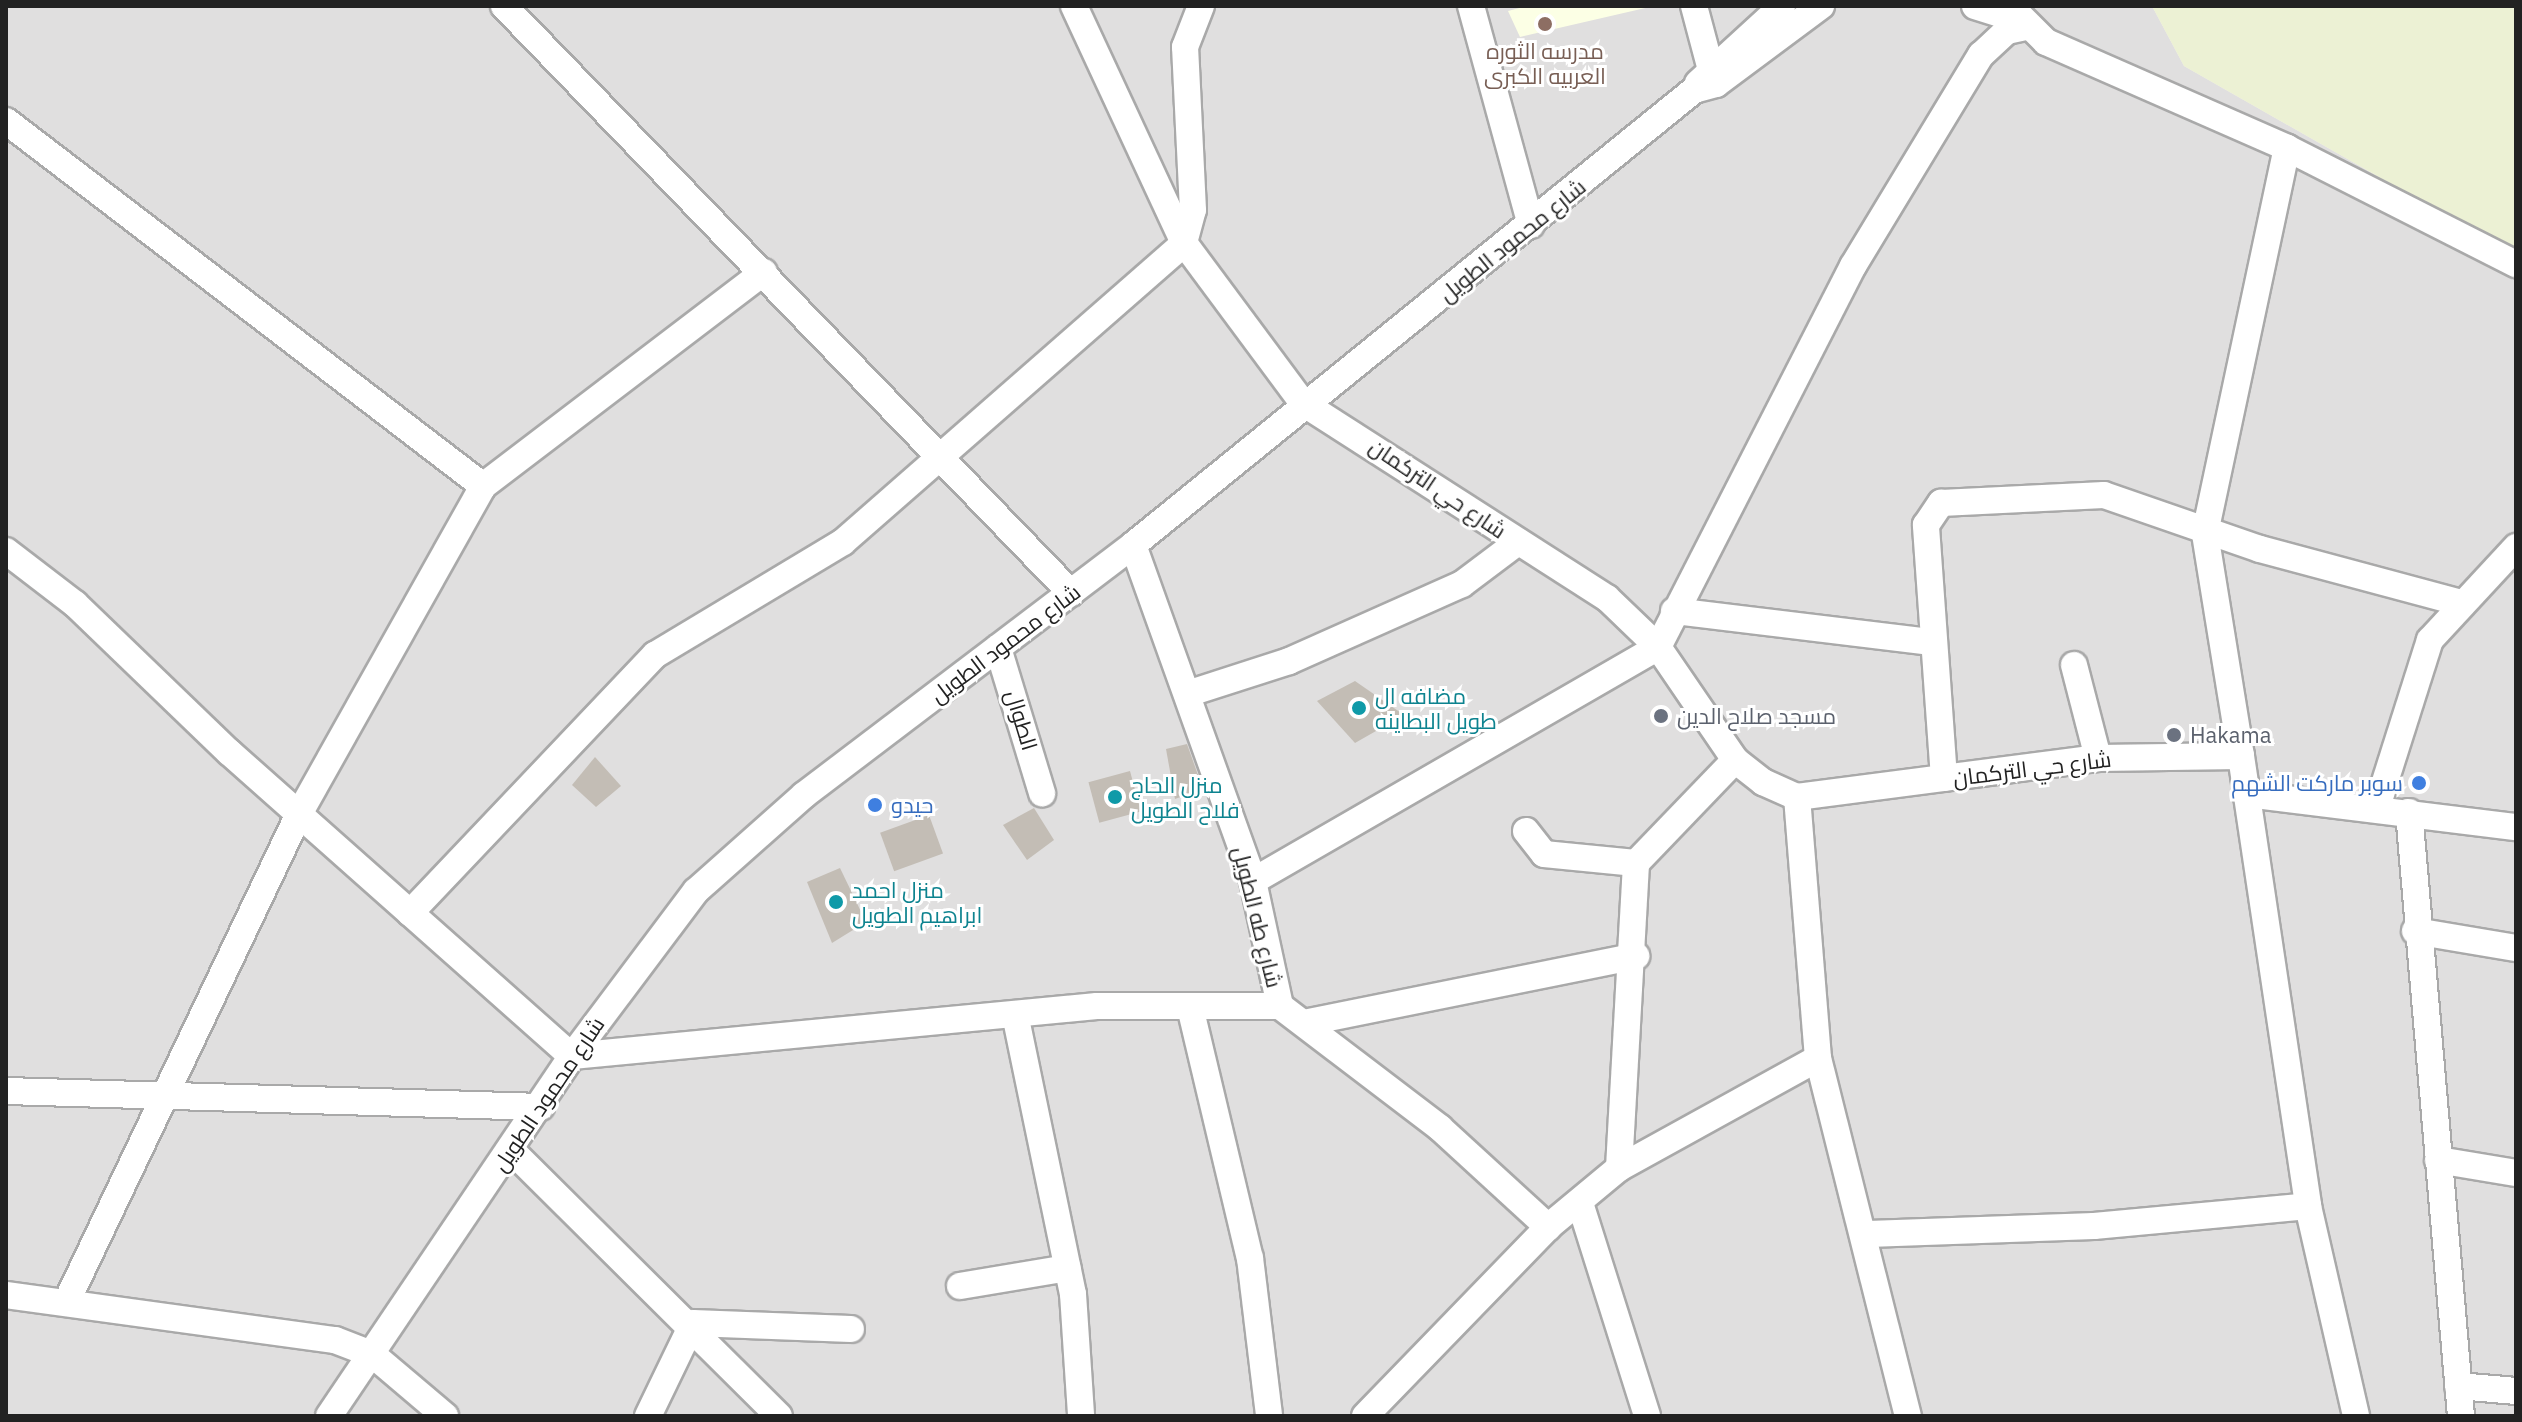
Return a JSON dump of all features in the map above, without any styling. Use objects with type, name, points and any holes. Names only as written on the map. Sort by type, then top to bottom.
[{"type":"street","points":[[504,6],[1071,593]]},
{"type":"street","points":[[1074,6],[1184,243],[1303,403]]},
{"type":"street","points":[[410,913],[662,649],[843,542],[943,459],[1184,243],[1193,210],[1185,47],[1201,6]]},
{"type":"street","points":[[1471,6],[1531,225]]},
{"type":"street","points":[[1694,6],[1706,81]]},
{"type":"street","points":[[1706,81],[1782,6]]},
{"type":"street","name":"شارع محمود الطويل","points":[[329,1416],[541,1107],[572,1056],[696,891],[804,795],[1133,545],[1303,403],[1531,225],[1706,81],[1821,6]]},
{"type":"street","points":[[1975,6],[2018,18],[2057,47],[2287,148],[2516,264]]},
{"type":"street","points":[[1253,881],[1658,647],[1853,266],[1981,55],[2018,18]]},
{"type":"street","points":[[6,121],[483,486]]},
{"type":"street","points":[[2287,148],[2205,533],[2308,1206],[2356,1416]]},
{"type":"street","points":[[67,1301],[159,1098],[299,814],[483,486],[764,272]]},
{"type":"street","name":"شارع حي التركمان","points":[[1303,403],[1607,598],[1658,647],[1735,760],[1797,797],[2098,758],[2241,756]]},
{"type":"street","points":[[1944,778],[1929,642],[1926,525],[1941,503],[2104,495],[2205,533],[2462,603]]},
{"type":"street","points":[[1190,693],[1289,661],[1462,584],[1518,542]]},
{"type":"street","name":"شارع طه الطويل","points":[[1133,545],[1190,693],[1253,881],[1280,1006],[1309,1022],[1548,1227]]},
{"type":"street","points":[[2377,807],[2421,658],[2462,603],[2516,547]]},
{"type":"street","points":[[6,551],[75,604],[299,814],[572,1056],[1015,1014],[1280,1006]]},
{"type":"street","points":[[1674,611],[1929,642]]},
{"type":"street","name":"الطوال","points":[[998,648],[1042,793]]},
{"type":"street","points":[[2074,665],[2098,758]]},
{"type":"street","points":[[1619,1168],[1636,956],[1636,863],[1735,760]]},
{"type":"street","points":[[2246,794],[2377,807],[2516,827]]},
{"type":"street","points":[[1797,797],[1818,1058],[1868,1234],[1908,1416]]},
{"type":"street","points":[[2409,812],[2415,931],[2461,1416]]},
{"type":"street","points":[[1526,831],[1544,854],[1636,863]]},
{"type":"street","points":[[2415,931],[2516,948]]},
{"type":"street","points":[[1309,1022],[1636,956]]},
{"type":"street","points":[[1190,1007],[1250,1258],[1269,1416]]},
{"type":"street","points":[[1015,1014],[1067,1268],[1081,1416]]},
{"type":"street","points":[[1365,1416],[1548,1227],[1619,1168],[1818,1058]]},
{"type":"street","points":[[6,1091],[159,1098],[541,1107]]},
{"type":"street","points":[[510,1149],[693,1323],[779,1416]]},
{"type":"street","points":[[2438,1160],[2516,1173]]},
{"type":"street","points":[[1580,1203],[1647,1416]]},
{"type":"street","points":[[1868,1234],[2094,1226],[2308,1206]]},
{"type":"street","points":[[960,1286],[1067,1268]]},
{"type":"street","points":[[6,1295],[335,1340],[372,1354],[445,1416]]},
{"type":"street","points":[[693,1323],[851,1329]]},
{"type":"street","points":[[648,1416],[693,1323]]},
{"type":"street","points":[[2458,1386],[2516,1391]]},
{"type":"shaded area","points":[[6,6],[2152,6],[2184,66],[2516,255],[2516,1416],[6,1416]]},
{"type":"shaded area","name":"مدرسه الثوره العربيه الكبرى","points":[[1527,6],[1654,6],[1520,37],[1508,11]]},
{"type":"shaded area","points":[[2152,6],[2516,6],[2516,255],[2184,66]]},
{"type":"building","name":"مضافه ال طويل البطاينه","points":[[1355,681],[1404,715],[1355,743],[1317,701]]},
{"type":"building","points":[[1187,744],[1203,789],[1175,799],[1166,749]]},
{"type":"building","points":[[595,757],[621,786],[596,807],[572,785]]},
{"type":"building","name":"منزل الحاج فلاح الطويل","points":[[1130,771],[1141,812],[1099,823],[1088,782]]},
{"type":"building","points":[[1034,808],[1054,840],[1027,860],[1003,825]]},
{"type":"building","points":[[929,815],[943,854],[894,871],[880,833]]},
{"type":"building","name":"منزل احمد ابراهيم الطويل","points":[[840,868],[866,922],[832,943],[807,882]]},
{"type":"place","name":"مدرسه الثوره العربيه الكبرى","points":[[1545,24]]},
{"type":"place","name":"مضافه ال طويل البطاينه","points":[[1359,708]]},
{"type":"place","name":"مسجد صلاح الدين","points":[[1661,716]]},
{"type":"place","name":"Hakama","points":[[2174,735]]},
{"type":"place","name":"سوبر ماركت الشهم","points":[[2419,783]]},
{"type":"place","name":"منزل الحاج فلاح الطويل","points":[[1115,797]]},
{"type":"place","name":"حيدو","points":[[875,805]]},
{"type":"place","name":"منزل احمد ابراهيم الطويل","points":[[836,902]]}]
